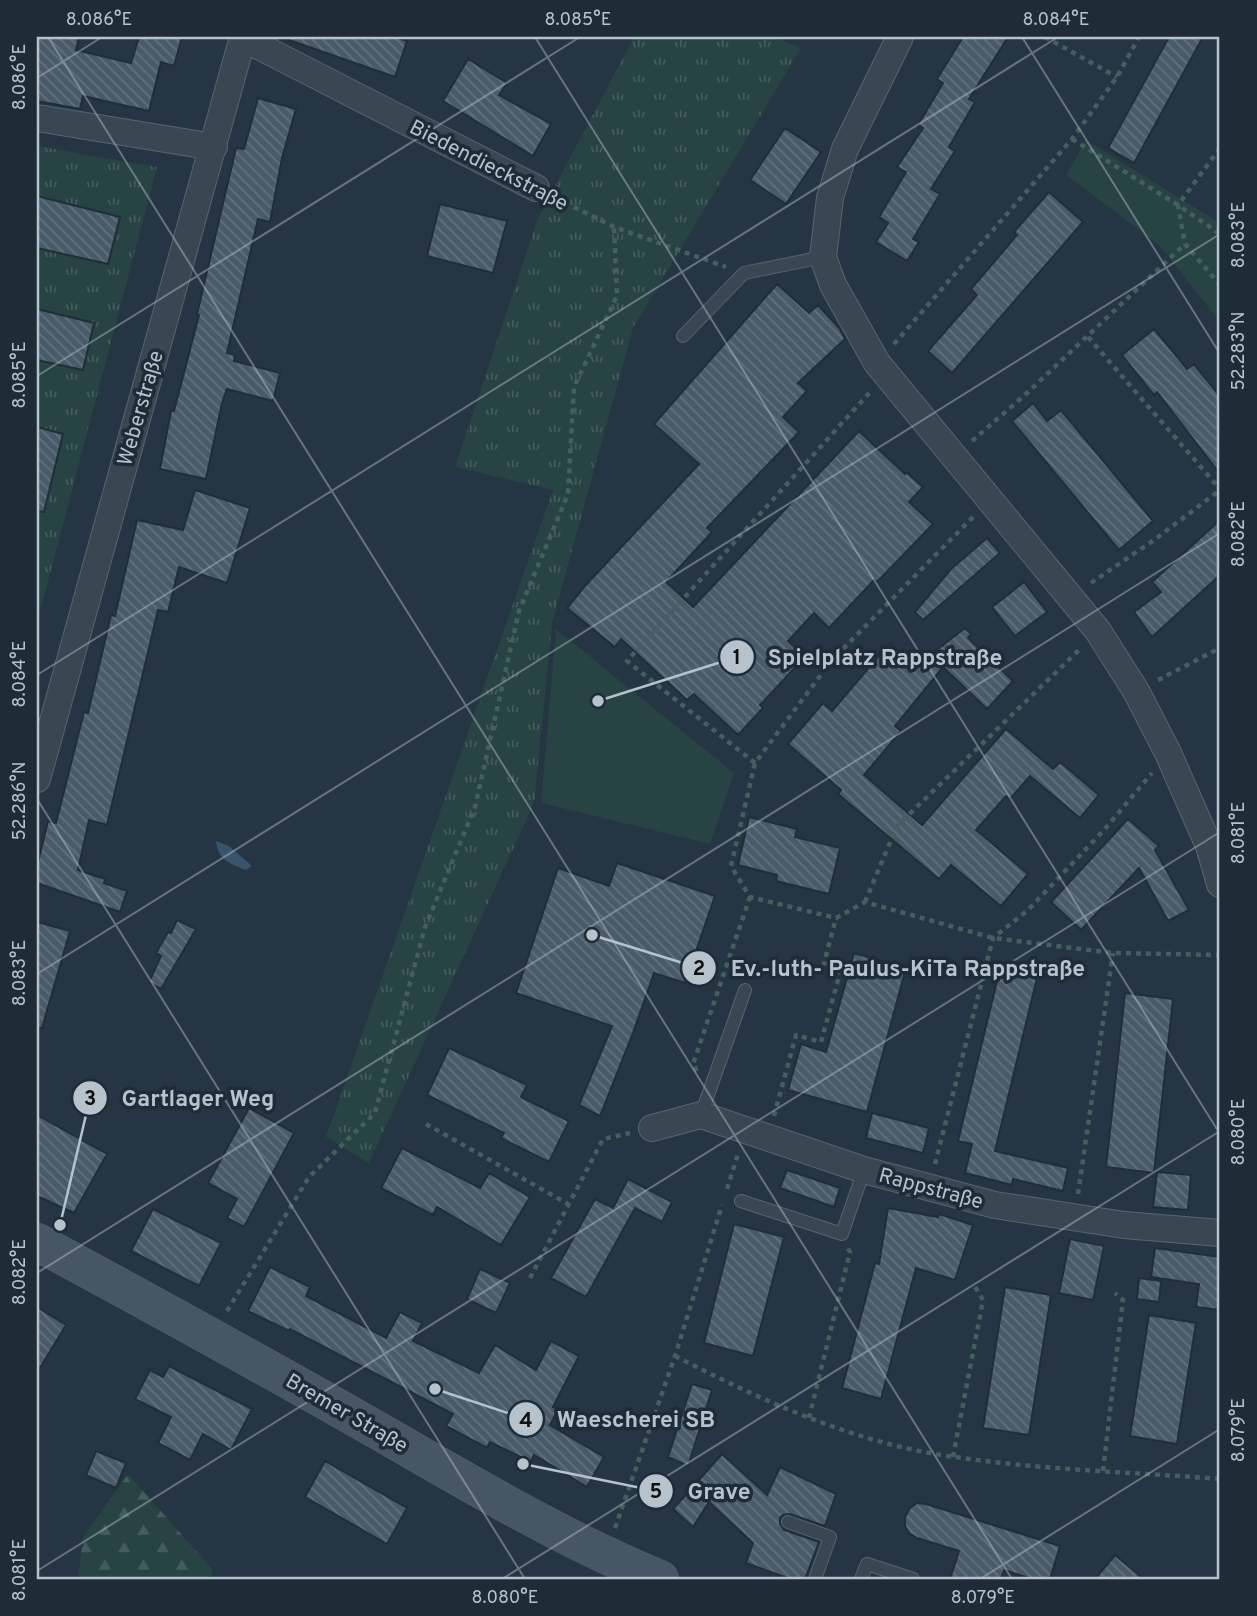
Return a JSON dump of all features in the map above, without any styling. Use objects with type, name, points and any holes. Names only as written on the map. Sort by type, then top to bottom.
[{"type":"main road","name":"Bremer Straße","points":[[37,1242],[211,1335],[531,1518],[605,1557],[660,1579]]},
{"type":"street","name":"Weberstraße","points":[[37,779],[43,731],[214,147],[243,37]]},
{"type":"street","name":"Biedendieckstraße","points":[[243,37],[536,188]]},
{"type":"street","points":[[900,37],[845,149],[830,198],[823,257],[833,285],[877,363],[1098,631],[1136,691],[1168,753],[1209,846],[1220,884]]},
{"type":"street","points":[[37,118],[214,147]]},
{"type":"street","points":[[652,1128],[706,1102]]},
{"type":"street","name":"Rappstraße","points":[[706,1102],[757,1134],[864,1170],[928,1188],[995,1205],[1074,1219],[1220,1233]]},
{"type":"lane","points":[[683,335],[744,273],[823,257]]},
{"type":"lane","points":[[706,1102],[745,990]]},
{"type":"lane","points":[[741,1201],[842,1234],[864,1170]]},
{"type":"lane","points":[[788,1522],[830,1537],[815,1579]]},
{"type":"lane","points":[[861,1579],[867,1564],[913,1579]]},
{"type":"path","points":[[1045,37],[1117,77]]},
{"type":"path","points":[[755,763],[627,662],[880,382],[877,363],[1072,139],[1117,77],[1139,37]]},
{"type":"path","points":[[1072,139],[1220,234]]},
{"type":"path","points":[[1220,148],[1178,205],[1185,244],[1220,285]]},
{"type":"path","name":"Biedendieckstraße","points":[[536,188],[614,227],[744,273]]},
{"type":"path","points":[[211,1335],[309,1177],[375,1113],[425,927],[475,807],[519,611],[568,494],[574,387],[617,296],[614,227]]},
{"type":"path","points":[[955,457],[1088,337],[1185,244]]},
{"type":"path","points":[[1070,597],[1154,540],[1220,490],[1088,337]]},
{"type":"path","points":[[991,499],[832,660],[755,763],[731,866],[750,897],[836,918],[865,902],[897,826],[1098,631]]},
{"type":"path","points":[[1136,691],[1220,649]]},
{"type":"path","points":[[928,1188],[993,938],[1028,910],[1094,840],[1168,753]]},
{"type":"path","points":[[706,1102],[692,1064],[750,897]]},
{"type":"path","points":[[865,902],[993,938],[1113,953],[1220,955]]},
{"type":"path","points":[[605,1557],[675,1356],[796,1035],[821,1042],[841,969],[824,963],[836,918]]},
{"type":"path","points":[[1074,1219],[1113,953]]},
{"type":"path","points":[[426,1124],[568,1205]]},
{"type":"path","points":[[530,1278],[603,1139],[652,1128]]},
{"type":"path","points":[[809,1418],[850,1252],[842,1234]]},
{"type":"path","points":[[953,1457],[983,1300],[974,1285]]},
{"type":"path","points":[[1102,1471],[1123,1300],[1115,1293]]},
{"type":"path","points":[[675,1356],[744,1392],[809,1418],[882,1441],[953,1457],[1220,1479]]},
{"type":"green space","points":[[634,37],[774,37],[801,48],[633,328],[552,623],[534,803],[369,1163],[326,1137],[553,490],[455,467],[538,218]]},
{"type":"green space","points":[[1086,140],[1220,223],[1220,322],[1160,246],[1066,175]]},
{"type":"green space","points":[[37,146],[157,167],[37,623]]},
{"type":"green space","points":[[556,629],[734,773],[710,844],[541,803]]},
{"type":"green space","points":[[128,1474],[213,1570],[210,1579],[78,1579],[83,1537]]},
{"type":"water","points":[[216,841],[229,846],[252,866],[246,870],[226,860],[219,853]]},
{"type":"building","points":[[37,37],[79,37],[76,50],[131,63],[139,37],[182,37],[174,66],[161,62],[149,111],[83,96],[80,109],[37,101]]},
{"type":"building","points":[[289,37],[395,37],[407,41],[395,77],[289,40]]},
{"type":"building","points":[[963,37],[1008,37],[969,99],[975,102],[949,147],[955,151],[931,189],[940,194],[913,239],[919,242],[907,261],[876,242],[888,223],[879,217],[906,172],[897,167],[923,128],[918,125],[943,83],[937,79]]},
{"type":"building","points":[[1169,37],[1203,37],[1134,163],[1108,148]]},
{"type":"building","points":[[468,59],[507,83],[499,95],[551,124],[533,156],[443,101]]},
{"type":"building","points":[[258,98],[296,109],[282,158],[270,222],[258,219],[227,353],[235,355],[234,361],[280,373],[273,401],[227,389],[206,479],[160,469],[171,411],[174,411],[199,315],[197,314],[236,148],[244,149]]},
{"type":"building","points":[[785,128],[821,152],[786,204],[750,180]]},
{"type":"building","points":[[1049,192],[1083,222],[952,373],[928,351],[977,295],[971,289],[1017,235],[1014,232]]},
{"type":"building","points":[[37,196],[120,217],[108,264],[37,248]]},
{"type":"building","points":[[440,204],[507,221],[493,273],[427,256]]},
{"type":"building","points":[[777,284],[809,313],[818,305],[840,329],[845,339],[798,383],[807,391],[783,417],[799,432],[707,528],[712,532],[666,582],[693,607],[859,431],[923,487],[909,502],[933,524],[877,582],[874,580],[829,628],[814,613],[788,641],[805,657],[760,705],[763,708],[738,735],[694,694],[687,700],[621,639],[615,647],[567,608],[699,464],[654,424]]},
{"type":"building","points":[[37,309],[94,323],[83,370],[37,360]]},
{"type":"building","points":[[1154,329],[1187,369],[1194,364],[1220,396],[1220,474],[1157,392],[1154,395],[1122,355]]},
{"type":"building","points":[[1033,403],[1047,421],[1061,410],[1153,521],[1119,550],[1012,421]]},
{"type":"building","points":[[37,427],[63,434],[44,512],[37,511]]},
{"type":"building","points":[[195,490],[250,508],[227,583],[179,567],[168,612],[158,610],[107,825],[89,820],[78,870],[105,879],[104,883],[127,891],[120,912],[37,883],[37,866],[48,821],[56,823],[84,712],[88,713],[111,615],[115,616],[137,520],[183,530]]},
{"type":"building","points":[[1220,520],[1220,575],[1152,637],[1134,612],[1161,592],[1152,582]]},
{"type":"building","points":[[987,538],[1000,553],[923,620],[915,612],[951,569]]},
{"type":"building","points":[[1024,582],[1047,612],[1015,636],[992,607]]},
{"type":"building","points":[[965,628],[971,634],[968,638],[1013,681],[987,709],[943,667],[895,726],[901,731],[864,775],[922,825],[1006,729],[1053,769],[1060,762],[1099,795],[1080,818],[1030,776],[1010,799],[1006,796],[976,830],[1028,874],[1001,906],[951,865],[939,879],[838,794],[841,790],[788,744],[823,703],[832,711],[890,643],[912,669]]},
{"type":"building","points":[[749,817],[797,829],[795,837],[840,848],[829,894],[776,881],[777,875],[738,865]]},
{"type":"building","points":[[1128,819],[1159,846],[1155,850],[1189,910],[1168,921],[1139,868],[1081,930],[1051,902]]},
{"type":"building","points":[[617,863],[715,896],[685,983],[654,973],[600,1116],[579,1105],[612,1026],[516,993],[558,868],[609,886]]},
{"type":"building","points":[[177,920],[196,929],[161,989],[149,982],[161,956],[156,953]]},
{"type":"building","points":[[37,922],[70,931],[42,1028],[37,1027]]},
{"type":"building","points":[[854,953],[906,968],[867,1112],[788,1090],[801,1044],[826,1052]]},
{"type":"building","points":[[1000,969],[1037,978],[995,1151],[1068,1168],[1063,1191],[1013,1179],[1012,1185],[965,1173],[972,1144],[958,1141]]},
{"type":"building","points":[[1125,993],[1173,999],[1154,1173],[1106,1167]]},
{"type":"building","points":[[449,1048],[527,1085],[521,1097],[569,1121],[549,1162],[501,1138],[504,1133],[427,1095]]},
{"type":"building","points":[[249,1108],[294,1133],[244,1227],[227,1218],[237,1199],[208,1183]]},
{"type":"building","points":[[872,1113],[929,1128],[923,1153],[866,1138]]},
{"type":"building","points":[[37,1115],[107,1154],[74,1213],[37,1196]]},
{"type":"building","points":[[402,1148],[480,1188],[489,1173],[530,1197],[501,1245],[437,1207],[433,1215],[381,1188]]},
{"type":"building","points":[[787,1170],[840,1188],[834,1207],[780,1188]]},
{"type":"building","points":[[1157,1172],[1191,1175],[1188,1210],[1153,1207]]},
{"type":"building","points":[[628,1179],[672,1202],[662,1222],[635,1208],[586,1297],[551,1278],[595,1199],[613,1208]]},
{"type":"building","points":[[888,1208],[938,1217],[939,1214],[973,1225],[955,1280],[916,1268],[881,1399],[842,1388],[875,1263],[879,1264]]},
{"type":"building","points":[[153,1209],[221,1243],[199,1286],[131,1251]]},
{"type":"building","points":[[734,1224],[784,1237],[753,1356],[704,1343]]},
{"type":"building","points":[[1070,1239],[1104,1246],[1093,1300],[1059,1293]]},
{"type":"building","points":[[1155,1248],[1220,1257],[1220,1310],[1196,1307],[1199,1284],[1151,1277]]},
{"type":"building","points":[[270,1267],[310,1287],[306,1296],[386,1338],[400,1312],[422,1323],[413,1341],[479,1373],[495,1345],[536,1370],[551,1341],[579,1356],[553,1407],[558,1409],[550,1425],[604,1457],[587,1487],[534,1455],[531,1462],[490,1442],[487,1448],[446,1426],[453,1414],[290,1329],[289,1331],[248,1311]]},
{"type":"building","points":[[480,1269],[510,1283],[496,1313],[467,1299]]},
{"type":"building","points":[[1139,1278],[1161,1281],[1159,1302],[1137,1299]]},
{"type":"building","points":[[1005,1287],[1051,1295],[1029,1435],[983,1428]]},
{"type":"building","points":[[37,1307],[66,1325],[37,1373]]},
{"type":"building","points":[[1149,1315],[1196,1323],[1177,1444],[1130,1436]]},
{"type":"building","points":[[169,1366],[252,1409],[231,1450],[203,1434],[190,1460],[158,1443],[171,1417],[135,1399],[150,1370],[163,1377]]},
{"type":"building","points":[[692,1384],[712,1390],[688,1466],[668,1457]]},
{"type":"building","points":[[96,1451],[126,1463],[116,1488],[86,1475]]},
{"type":"building","points":[[722,1454],[767,1495],[780,1467],[836,1494],[825,1526],[790,1514],[780,1518],[784,1530],[819,1542],[805,1579],[790,1579],[746,1563],[753,1543],[709,1502],[693,1527],[673,1509]]},
{"type":"building","points":[[325,1461],[407,1508],[387,1544],[305,1497]]},
{"type":"building","points":[[917,1503],[1060,1546],[1050,1579],[1032,1579],[1004,1570],[1001,1579],[950,1579],[959,1551],[917,1538],[909,1533],[905,1526],[905,1517]]},
{"type":"building","points":[[1115,1555],[1144,1579],[1095,1579]]},
{"type":"place","name":"Spielplatz Rappstraße","points":[[598,701]]},
{"type":"place","name":"Ev.-luth- Paulus-KiTa Rappstraße","points":[[592,935]]},
{"type":"place","name":"Gartlager Weg","points":[[60,1225]]},
{"type":"place","name":"Waescherei SB","points":[[435,1389]]},
{"type":"place","name":"Grave","points":[[523,1464]]}]
